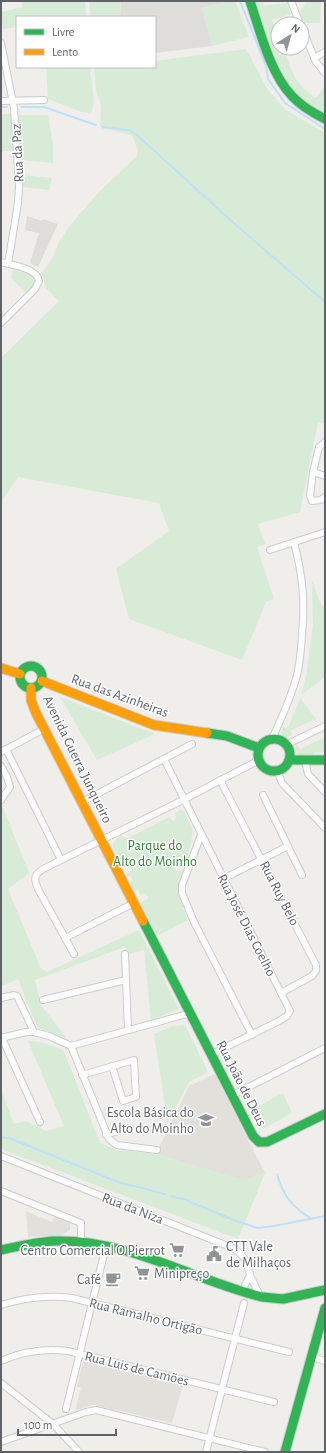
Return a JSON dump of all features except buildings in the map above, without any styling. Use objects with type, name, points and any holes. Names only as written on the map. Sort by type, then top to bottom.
[{"type":"street","points":[[250,1],[274,67],[285,88],[304,106],[325,119]]},
{"type":"street","points":[[291,1],[297,16]]},
{"type":"street","name":"Rua da Paz","points":[[1,43],[14,108],[19,195],[8,264]]},
{"type":"street","points":[[310,48],[319,67],[325,73]]},
{"type":"street","points":[[314,58],[325,52]]},
{"type":"street","points":[[1,101],[44,100]]},
{"type":"street","points":[[1,262],[32,271],[38,275],[39,278],[37,286],[1,323]]},
{"type":"street","points":[[325,442],[319,447],[313,472],[310,498],[312,501],[315,501],[325,497]]},
{"type":"street","points":[[313,472],[325,476]]},
{"type":"street","points":[[270,550],[325,532]]},
{"type":"street","points":[[272,739],[291,696],[301,654],[304,591],[300,564],[294,542]]},
{"type":"street","points":[[29,666],[37,667],[42,673],[42,681],[38,686],[31,688],[21,682],[20,674],[29,666]]},
{"type":"street","points":[[1,668],[20,674]]},
{"type":"street","name":"Rua das Azinheiras","points":[[42,681],[154,725],[214,733],[240,740],[259,748]]},
{"type":"street","name":"Avenida Guerra Junqueiro","points":[[31,688],[31,700],[44,729],[191,1013]]},
{"type":"street","points":[[286,745],[325,726]]},
{"type":"street","points":[[44,729],[4,751],[61,860]]},
{"type":"street","points":[[272,739],[280,740],[286,745],[289,752],[289,760],[284,766],[277,770],[266,768],[259,760],[259,748],[266,741],[272,739]]},
{"type":"street","points":[[82,802],[192,744]]},
{"type":"street","name":"Rua José Dias Coelho","points":[[164,759],[183,800],[290,1011],[289,1014],[279,1022],[212,1054]]},
{"type":"street","points":[[74,954],[38,890],[35,879],[36,873],[183,800],[259,760]]},
{"type":"street","points":[[289,760],[325,760]]},
{"type":"street","points":[[305,761],[308,774],[325,792]]},
{"type":"street","points":[[1,766],[10,787],[1,800]]},
{"type":"street","points":[[277,770],[282,783],[325,828]]},
{"type":"street","name":"Rua Ruy Belo","points":[[220,780],[316,964],[316,971],[312,976],[281,993]]},
{"type":"street","points":[[262,795],[302,875]]},
{"type":"street","points":[[201,835],[182,885],[182,893],[194,922],[252,1035]]},
{"type":"street","points":[[223,879],[288,846]]},
{"type":"street","points":[[65,938],[134,903]]},
{"type":"street","points":[[124,954],[128,1030]]},
{"type":"street","points":[[43,1000],[126,980]]},
{"type":"street","points":[[1,998],[8,995],[16,996],[34,1032]]},
{"type":"street","points":[[40,1122],[2,1038],[26,1032],[34,1032],[49,1036],[71,1046],[191,1013]]},
{"type":"street","name":"Rua João de Deus","points":[[191,1013],[253,1136],[259,1142],[270,1141],[325,1114]]},
{"type":"street","points":[[71,1046],[106,1135],[110,1141],[117,1145],[157,1150]]},
{"type":"street","points":[[233,1095],[325,1048]]},
{"type":"street","points":[[82,1075],[112,1066],[134,1060],[136,1097],[123,1101],[112,1066]]},
{"type":"street","points":[[106,1135],[128,1128]]},
{"type":"street","name":"Rua da Niza","points":[[1,1156],[234,1248],[242,1255],[248,1265],[250,1275],[260,1296]]},
{"type":"street","points":[[1,1191],[81,1223],[81,1242]]},
{"type":"street","points":[[1,1250],[44,1242],[81,1242],[106,1246],[150,1259],[260,1296],[277,1299],[325,1290]]},
{"type":"street","points":[[66,1409],[106,1246]]},
{"type":"street","points":[[242,1291],[250,1275]]},
{"type":"street","name":"Rua Ramalho Ortigão","points":[[1,1305],[15,1300],[47,1297],[72,1298],[289,1352]]},
{"type":"street","points":[[206,1452],[244,1303]]},
{"type":"street","points":[[285,1452],[325,1308]]},
{"type":"street","name":"Rua Luis de Camões","points":[[1,1361],[39,1349],[68,1351],[274,1402]]},
{"type":"street","points":[[311,1357],[325,1361]]},
{"type":"street","points":[[1,1383],[53,1424],[79,1452]]},
{"type":"street","points":[[1,1442],[86,1412],[96,1410],[265,1452]]},
{"type":"shaded area","points":[[121,1],[228,1],[202,8],[212,46],[156,53],[156,16],[120,16]]},
{"type":"shaded area","points":[[27,216],[58,224],[38,267],[30,263],[39,233],[25,230]]},
{"type":"shaded area","name":"Escola Básica do Alto do Moinho","points":[[215,1074],[265,1173],[244,1181],[156,1154],[189,1086]]},
{"type":"shaded area","points":[[26,1211],[52,1222],[55,1216],[66,1220],[70,1224],[70,1230],[62,1235],[28,1237]]},
{"type":"shaded area","points":[[83,1361],[183,1385],[172,1423],[94,1405],[75,1410],[81,1388],[77,1387]]},
{"type":"green space","points":[[85,1],[86,16],[16,16],[16,27],[3,29],[1,12],[23,7],[21,2]]},
{"type":"green space","points":[[89,1],[121,1],[120,16],[91,16]]},
{"type":"green space","points":[[228,1],[235,1],[249,37],[212,46],[202,8]]},
{"type":"green space","points":[[255,1],[262,1],[264,6],[287,3],[291,14],[285,16],[270,16],[270,44]]},
{"type":"green space","points":[[308,1],[321,1],[320,23],[310,23],[310,16],[302,16],[300,11]]},
{"type":"green space","points":[[246,49],[268,90],[286,110],[325,133],[325,424],[318,422],[300,512],[258,524],[265,544],[257,547],[274,599],[266,602],[242,660],[129,619],[116,569],[169,531],[159,503],[18,477],[1,503],[1,358],[59,301],[45,287],[42,274],[68,228],[98,193],[137,156],[138,151],[132,135],[101,128],[101,105],[96,90],[94,68],[156,68],[156,61]]},
{"type":"green space","points":[[275,56],[286,56],[298,82],[316,98],[325,86],[325,114],[309,104],[295,92]]},
{"type":"green space","points":[[46,68],[90,68],[94,101],[92,112],[82,112],[48,99]]},
{"type":"green space","points":[[1,114],[12,114],[14,151],[1,151]]},
{"type":"green space","points":[[18,115],[48,115],[53,145],[53,163],[21,160]]},
{"type":"green space","points":[[21,175],[52,178],[49,190],[22,187]]},
{"type":"green space","points":[[13,269],[34,276],[35,283],[26,293],[11,278]]},
{"type":"green space","points":[[312,581],[321,605],[325,607],[325,677],[301,695],[306,677],[313,625]]},
{"type":"green space","points":[[60,697],[155,734],[97,760]]},
{"type":"green space","points":[[300,698],[316,719],[291,730],[292,735],[286,738],[281,732],[283,727],[288,728]]},
{"type":"green space","points":[[325,737],[325,752],[313,753],[313,756],[300,756],[296,753],[295,746],[297,745],[300,749]]},
{"type":"green space","points":[[1,803],[29,873],[8,889],[41,969],[47,972],[139,930],[179,1009],[151,1020],[144,950],[128,954],[125,947],[35,980],[41,1005],[67,1039],[37,1027],[18,979],[1,986]]},
{"type":"green space","name":"Parque do Alto do Moinho","points":[[180,810],[184,811],[193,831],[187,861],[175,869],[176,871],[184,870],[178,884],[183,908],[188,920],[157,936],[140,903],[149,898],[145,893],[140,895],[138,889],[134,891],[130,883],[132,880],[131,876],[127,876],[127,874],[133,869],[132,863],[124,867],[113,847],[113,843],[120,835],[126,838],[132,836],[169,817],[173,821],[176,819],[175,813]]},
{"type":"green space","points":[[185,1025],[208,1072],[189,1082],[166,1125],[165,1106],[154,1034],[173,1026]]},
{"type":"green space","points":[[28,1041],[47,1044],[64,1051],[100,1143],[117,1150],[156,1154],[244,1181],[265,1173],[238,1239],[1,1149],[1,1090],[14,1124],[26,1121],[46,1131],[64,1126]]},
{"type":"green space","points":[[283,1093],[292,1113],[263,1129],[259,1126],[251,1110]]},
{"type":"waterway","points":[[240,1],[266,66],[268,79],[285,103],[325,129]]},
{"type":"waterway","points":[[1,107],[7,107]]},
{"type":"waterway","points":[[21,107],[44,107],[96,125]]},
{"type":"waterway","points":[[102,127],[129,130],[137,135],[228,218],[325,302]]},
{"type":"waterway","points":[[1,1137],[9,1138],[118,1182],[165,1194]]},
{"type":"waterway","points":[[277,1174],[282,1189],[290,1201],[294,1206],[312,1219]]},
{"type":"waterway","points":[[172,1196],[258,1228],[325,1216]]},
{"type":"traffic: fast","points":[[250,1],[266,51],[284,87],[299,103],[325,119]]},
{"type":"traffic: fast","points":[[31,666],[39,669],[42,677],[39,685],[31,688],[23,685],[20,677],[23,669],[31,666]]},
{"type":"traffic: fast","points":[[207,733],[227,736],[259,748]]},
{"type":"traffic: fast","points":[[274,739],[283,742],[287,746],[290,755],[287,764],[283,768],[274,771],[265,768],[261,764],[258,755],[261,746],[265,742],[274,739]]},
{"type":"traffic: fast","points":[[289,760],[325,760]]},
{"type":"traffic: fast","points":[[143,921],[253,1136],[259,1142],[267,1142],[325,1114]]},
{"type":"traffic: fast","points":[[1,1250],[28,1244],[55,1241],[82,1242],[134,1253],[236,1290],[262,1297],[283,1299],[325,1290]]},
{"type":"traffic: fast","points":[[285,1452],[325,1308]]},
{"type":"traffic: slow","points":[[1,668],[20,674]]},
{"type":"traffic: slow","points":[[42,681],[154,725],[207,733]]},
{"type":"traffic: slow","points":[[31,688],[31,700],[36,713],[143,921]]},
{"type":"place","name":"Escola Básica do Alto do Moinho","points":[[206,1120]]},
{"type":"place","name":"Centro Comercial O Pierrot","points":[[177,1250]]},
{"type":"place","name":"CTT Vale de Milhaços","points":[[214,1254]]},
{"type":"place","name":"Minipreço","points":[[142,1273]]},
{"type":"place","name":"Café","points":[[113,1279]]}]
